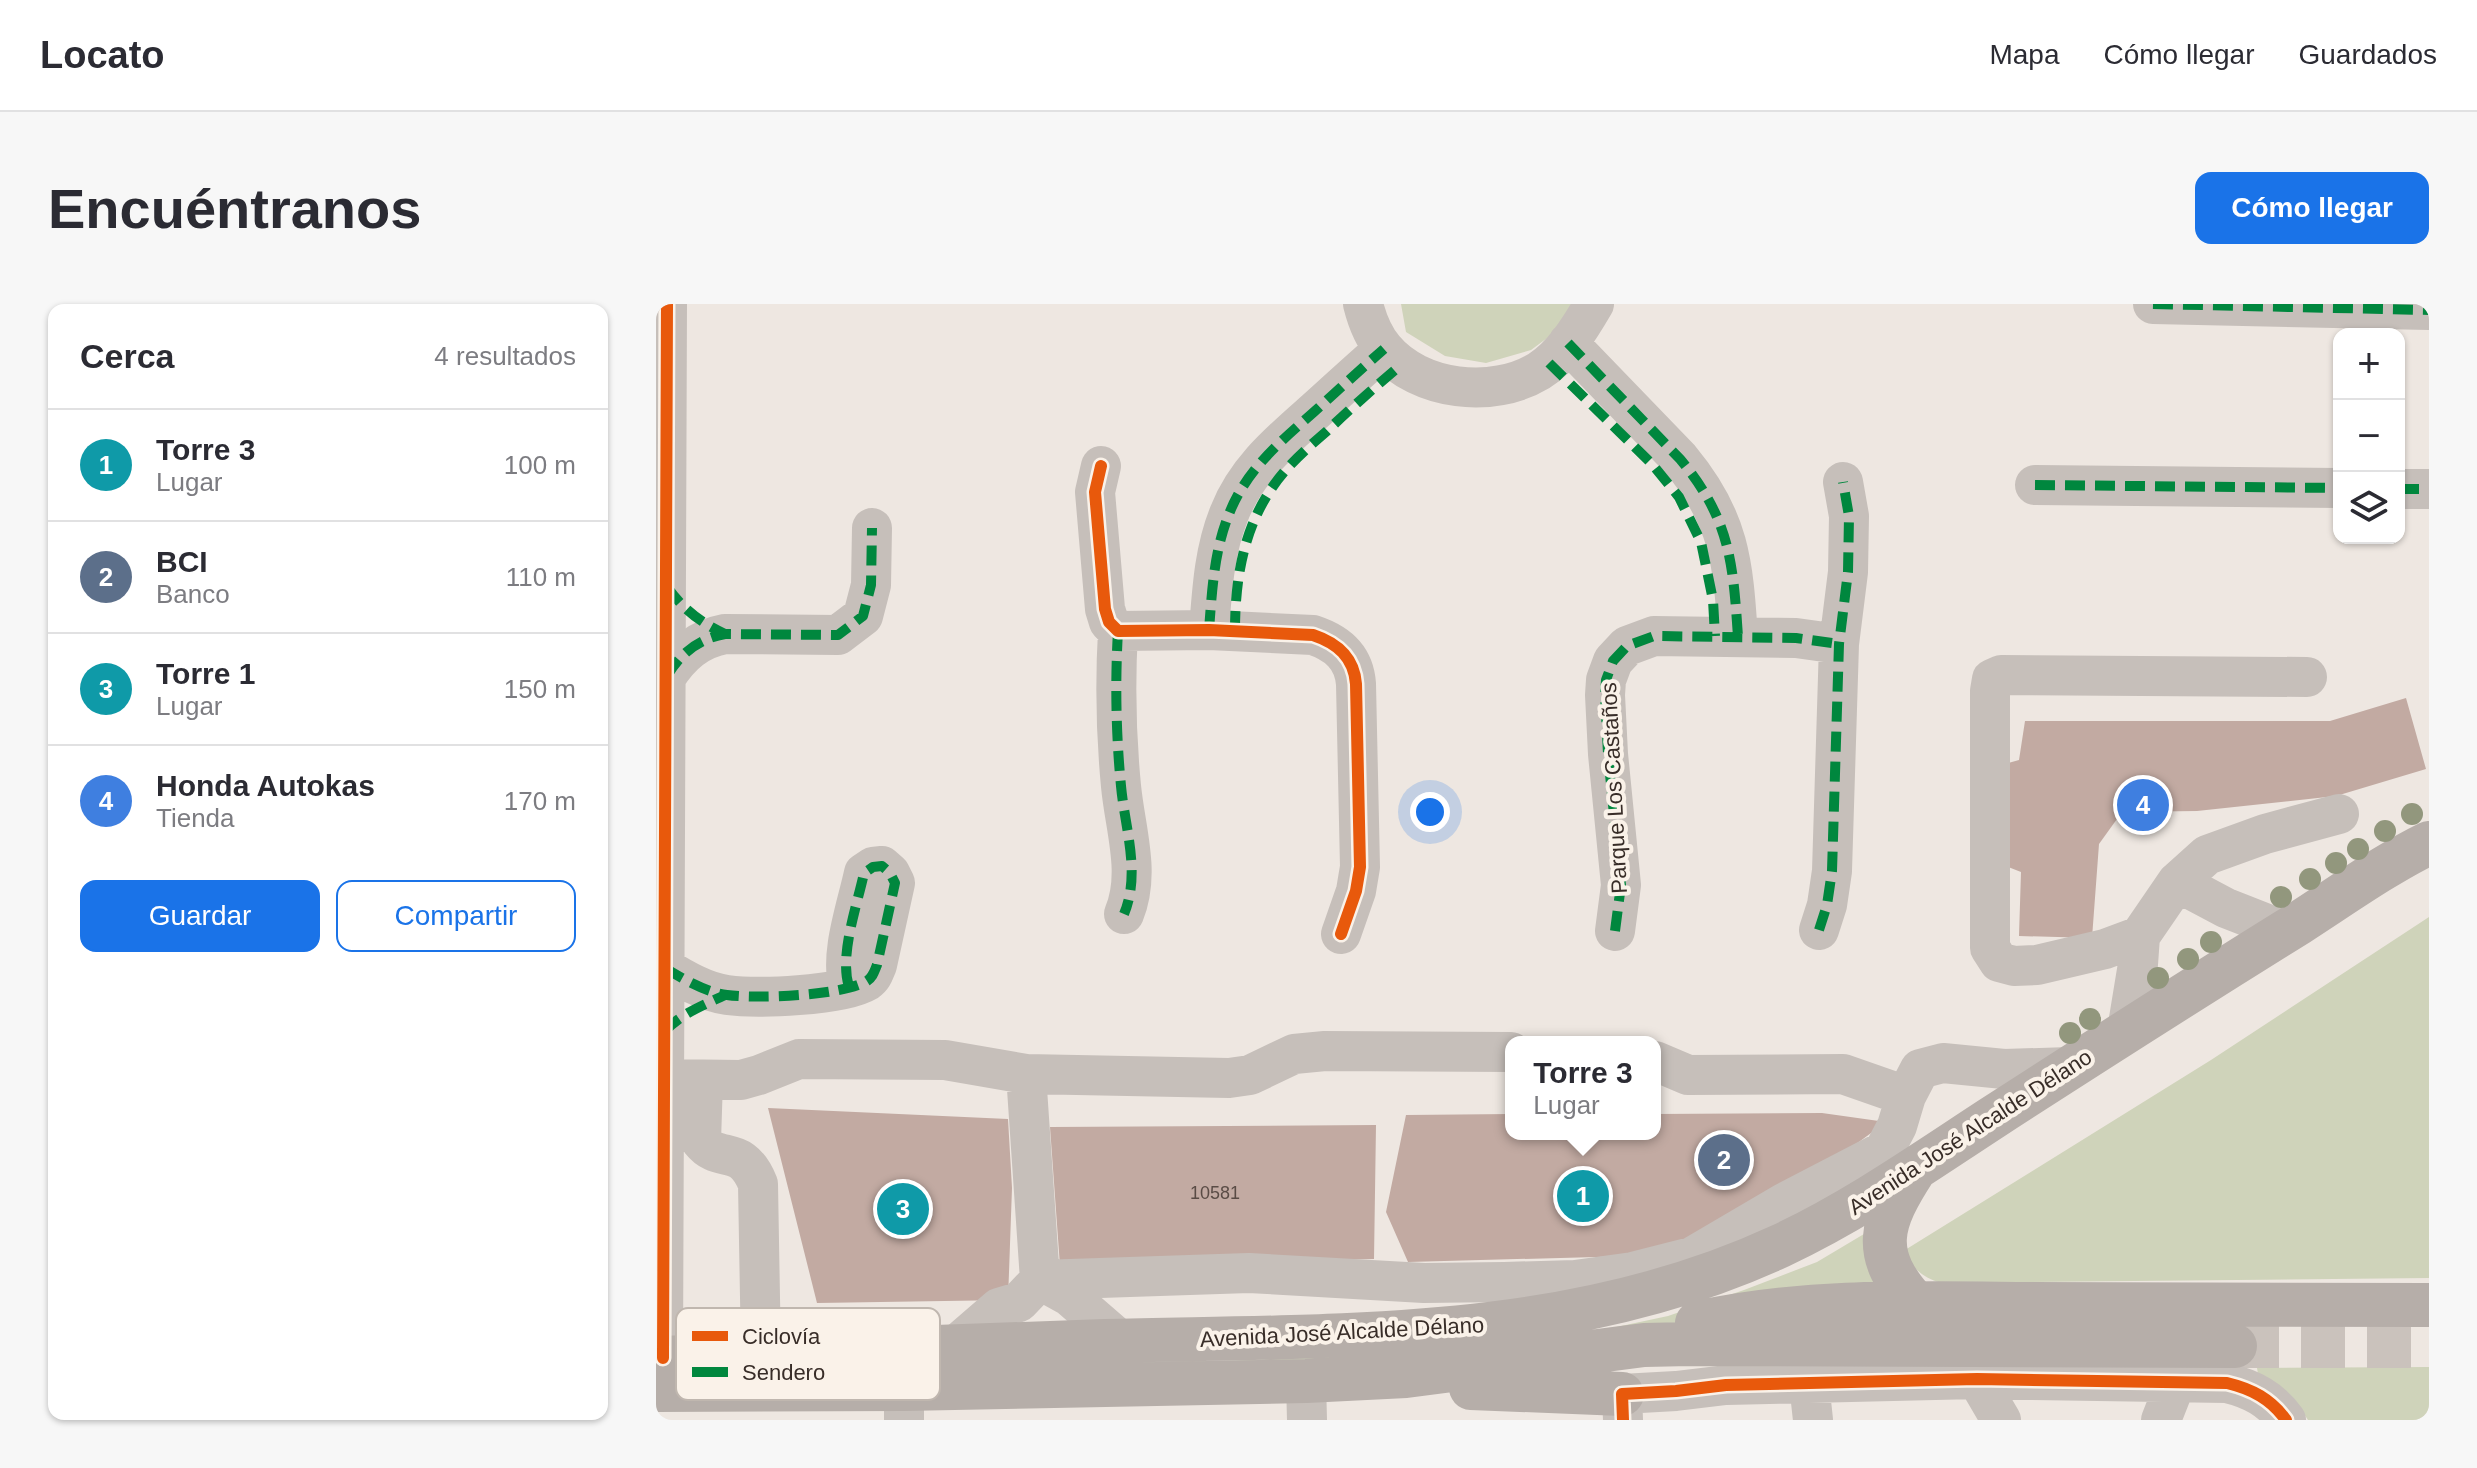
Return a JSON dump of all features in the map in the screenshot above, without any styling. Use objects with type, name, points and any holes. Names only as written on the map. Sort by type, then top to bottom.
[{"type":"main road","name":"Avenida José Alcalde Délano","points":[[940,1347],[1297,1338],[1463,1329],[1583,1311],[1697,1280],[1782,1245],[1840,1215],[2425,844]]},
{"type":"main road","points":[[1916,1167],[1895,1203],[1885,1240],[1892,1272],[1898,1284],[1917,1305]]},
{"type":"main road","points":[[1644,1345],[1684,1326],[1787,1309],[1917,1305],[2429,1305]]},
{"type":"main road","name":"Avenida José Alcalde Délano","points":[[870,1400],[904,1405],[1306,1400],[1406,1376],[1644,1345],[2235,1346]]},
{"type":"main road","points":[[1406,1376],[1444,1386],[1622,1407]]},
{"type":"street","points":[[667,304],[666,677],[660,864],[665,968],[664,1032],[684,1080],[701,1141],[708,1149],[739,1157],[752,1170],[758,1184],[760,1308]]},
{"type":"street","points":[[1363,304],[1373,333],[1392,357],[1427,378],[1477,387],[1512,383],[1528,376],[1559,353],[1594,304]]},
{"type":"street","points":[[2153,304],[2429,310]]},
{"type":"street","points":[[1559,353],[1680,459],[1711,502],[1730,551],[1733,572],[1727,636]]},
{"type":"street","points":[[1222,630],[1211,592],[1217,555],[1238,495],[1253,470],[1272,449],[1392,357]]},
{"type":"street","points":[[1101,466],[1095,492],[1105,609],[1109,622],[1118,631],[1222,630],[1313,635],[1339,647],[1352,666],[1356,684],[1360,867],[1356,891],[1341,934]]},
{"type":"street","points":[[1819,930],[1827,905],[1832,871],[1839,644],[1848,572],[1849,516],[1843,482]]},
{"type":"street","points":[[2035,485],[2333,488]]},
{"type":"street","points":[[2405,489],[2429,489]]},
{"type":"street","points":[[666,677],[687,650],[701,641],[725,634],[838,635],[863,616],[871,585],[872,528]]},
{"type":"street","points":[[666,587],[688,612],[725,634]]},
{"type":"street","points":[[1118,631],[1117,718],[1121,787],[1133,877],[1130,902],[1124,914]]},
{"type":"street","name":"Parque Los Castaños","points":[[1615,931],[1621,885],[1605,695],[1613,661],[1627,646],[1645,638],[1684,635],[1796,638],[1839,644]]},
{"type":"street","points":[[2140,936],[2105,949],[2037,965],[2014,966],[1999,962],[1994,955],[1990,948],[1992,679],[2001,675],[2307,677]]},
{"type":"street","points":[[2127,1031],[2140,936],[2177,882],[2207,855],[2265,834],[2339,814]]},
{"type":"street","points":[[2177,882],[2226,908],[2285,931]]},
{"type":"street","points":[[665,968],[694,984],[725,995],[792,996],[849,987]]},
{"type":"street","points":[[664,1032],[693,1008],[725,995]]},
{"type":"street","points":[[684,1080],[741,1080],[799,1059],[945,1060],[1026,1074],[1229,1078],[1250,1075],[1294,1054],[1325,1051],[1505,1052]]},
{"type":"street","points":[[955,1346],[999,1308],[1019,1302],[1040,1280],[1249,1273],[1424,1283],[1575,1280],[1633,1272],[1692,1257],[1784,1203],[1884,1151],[1920,1069],[1943,1063],[2004,1069],[2070,1067]]},
{"type":"street","points":[[1661,1064],[1688,1075],[1843,1074],[1906,1096]]},
{"type":"street","points":[[1026,1074],[1040,1280]]},
{"type":"street","points":[[658,1369],[684,1080]]},
{"type":"street","points":[[1782,1245],[1794,1227],[1829,1191],[1840,1173]]},
{"type":"street","points":[[1040,1280],[1069,1296],[1121,1341]]},
{"type":"street","points":[[1622,1407],[1676,1391],[1726,1385],[1811,1402],[1977,1379],[2176,1382],[2240,1386],[2265,1399],[2286,1420]]},
{"type":"street","points":[[1977,1379],[2001,1420]]},
{"type":"street","points":[[2161,1420],[2176,1382]]},
{"type":"green space","points":[[1401,304],[1577,304],[1558,330],[1531,350],[1486,363],[1445,356],[1406,332]]},
{"type":"green space","points":[[2429,917],[2429,1278],[1941,1283],[1914,1267],[1905,1250],[2211,1060]]},
{"type":"green space","points":[[1864,1234],[1889,1293],[1659,1327],[1355,1362],[940,1366],[940,1363],[1297,1358],[1607,1329],[1668,1316],[1817,1262]]},
{"type":"green space","points":[[2429,1367],[2429,1420],[2308,1420],[2295,1400],[2258,1374],[2257,1368]]},
{"type":"building","points":[[2406,698],[2426,769],[2336,796],[2197,811],[2122,812],[2099,844],[2092,938],[2019,936],[2021,872],[1998,863],[1994,767],[2019,760],[2025,721],[2330,721]]},
{"type":"building","points":[[768,1108],[1008,1119],[1012,1188],[1008,1300],[817,1303]]},
{"type":"building","points":[[1822,1113],[1886,1122],[1806,1181],[1670,1255],[1408,1262],[1386,1212],[1406,1115],[1505,1114],[1505,1140],[1661,1140],[1661,1114]]},
{"type":"building","points":[[1376,1125],[1374,1259],[1060,1266],[1050,1127]]},
{"type":"tunnel","points":[[2235,1346],[2429,1346]]},
{"type":"marked path","points":[[2153,304],[2429,310]]},
{"type":"marked path","points":[[1568,343],[1680,459],[1697,481],[1726,542],[1734,586],[1738,637]]},
{"type":"marked path","points":[[1209,630],[1214,571],[1220,542],[1236,498],[1254,470],[1277,446],[1384,349]]},
{"type":"marked path","points":[[1549,363],[1652,464],[1679,497],[1701,542],[1713,600],[1715,636]]},
{"type":"marked path","points":[[1235,631],[1236,596],[1246,543],[1268,494],[1280,476],[1303,453],[1401,365]]},
{"type":"marked path","points":[[1819,930],[1827,905],[1832,871],[1839,644],[1848,572],[1849,516],[1843,482]]},
{"type":"marked path","points":[[2035,485],[2333,488]]},
{"type":"marked path","points":[[2405,489],[2429,489]]},
{"type":"marked path","points":[[667,676],[691,648],[715,636],[838,635],[863,616],[871,585],[872,528]]},
{"type":"marked path","points":[[667,587],[693,615],[725,634]]},
{"type":"marked path","points":[[1118,631],[1118,747],[1132,867],[1124,914]]},
{"type":"marked path","points":[[1615,931],[1621,885],[1605,695],[1606,680],[1613,661],[1627,646],[1654,636],[1796,638],[1839,644]]},
{"type":"marked path","points":[[665,968],[702,988],[740,996],[819,993],[839,990],[855,986],[867,981],[877,965],[895,883],[882,866],[864,873],[846,960],[849,987]]},
{"type":"marked path","points":[[664,1032],[685,1015],[725,995]]},
{"type":"cycle path","points":[[663,1358],[667,304]]},
{"type":"cycle path","points":[[1101,466],[1095,492],[1105,609],[1109,622],[1118,631],[1209,630],[1313,635],[1337,647],[1352,666],[1356,684],[1360,867],[1356,891],[1341,934]]},
{"type":"cycle path","points":[[1623,1420],[1622,1394],[1726,1385],[1977,1379],[2227,1383],[2260,1396],[2286,1420]]},
{"type":"place","name":"Honda Autokas","points":[[2143,805]]},
{"type":"place","name":"BCI","points":[[1724,1160]]},
{"type":"place","name":"Torre 3","points":[[1583,1196]]},
{"type":"place","name":"Torre 1","points":[[903,1209]]}]
